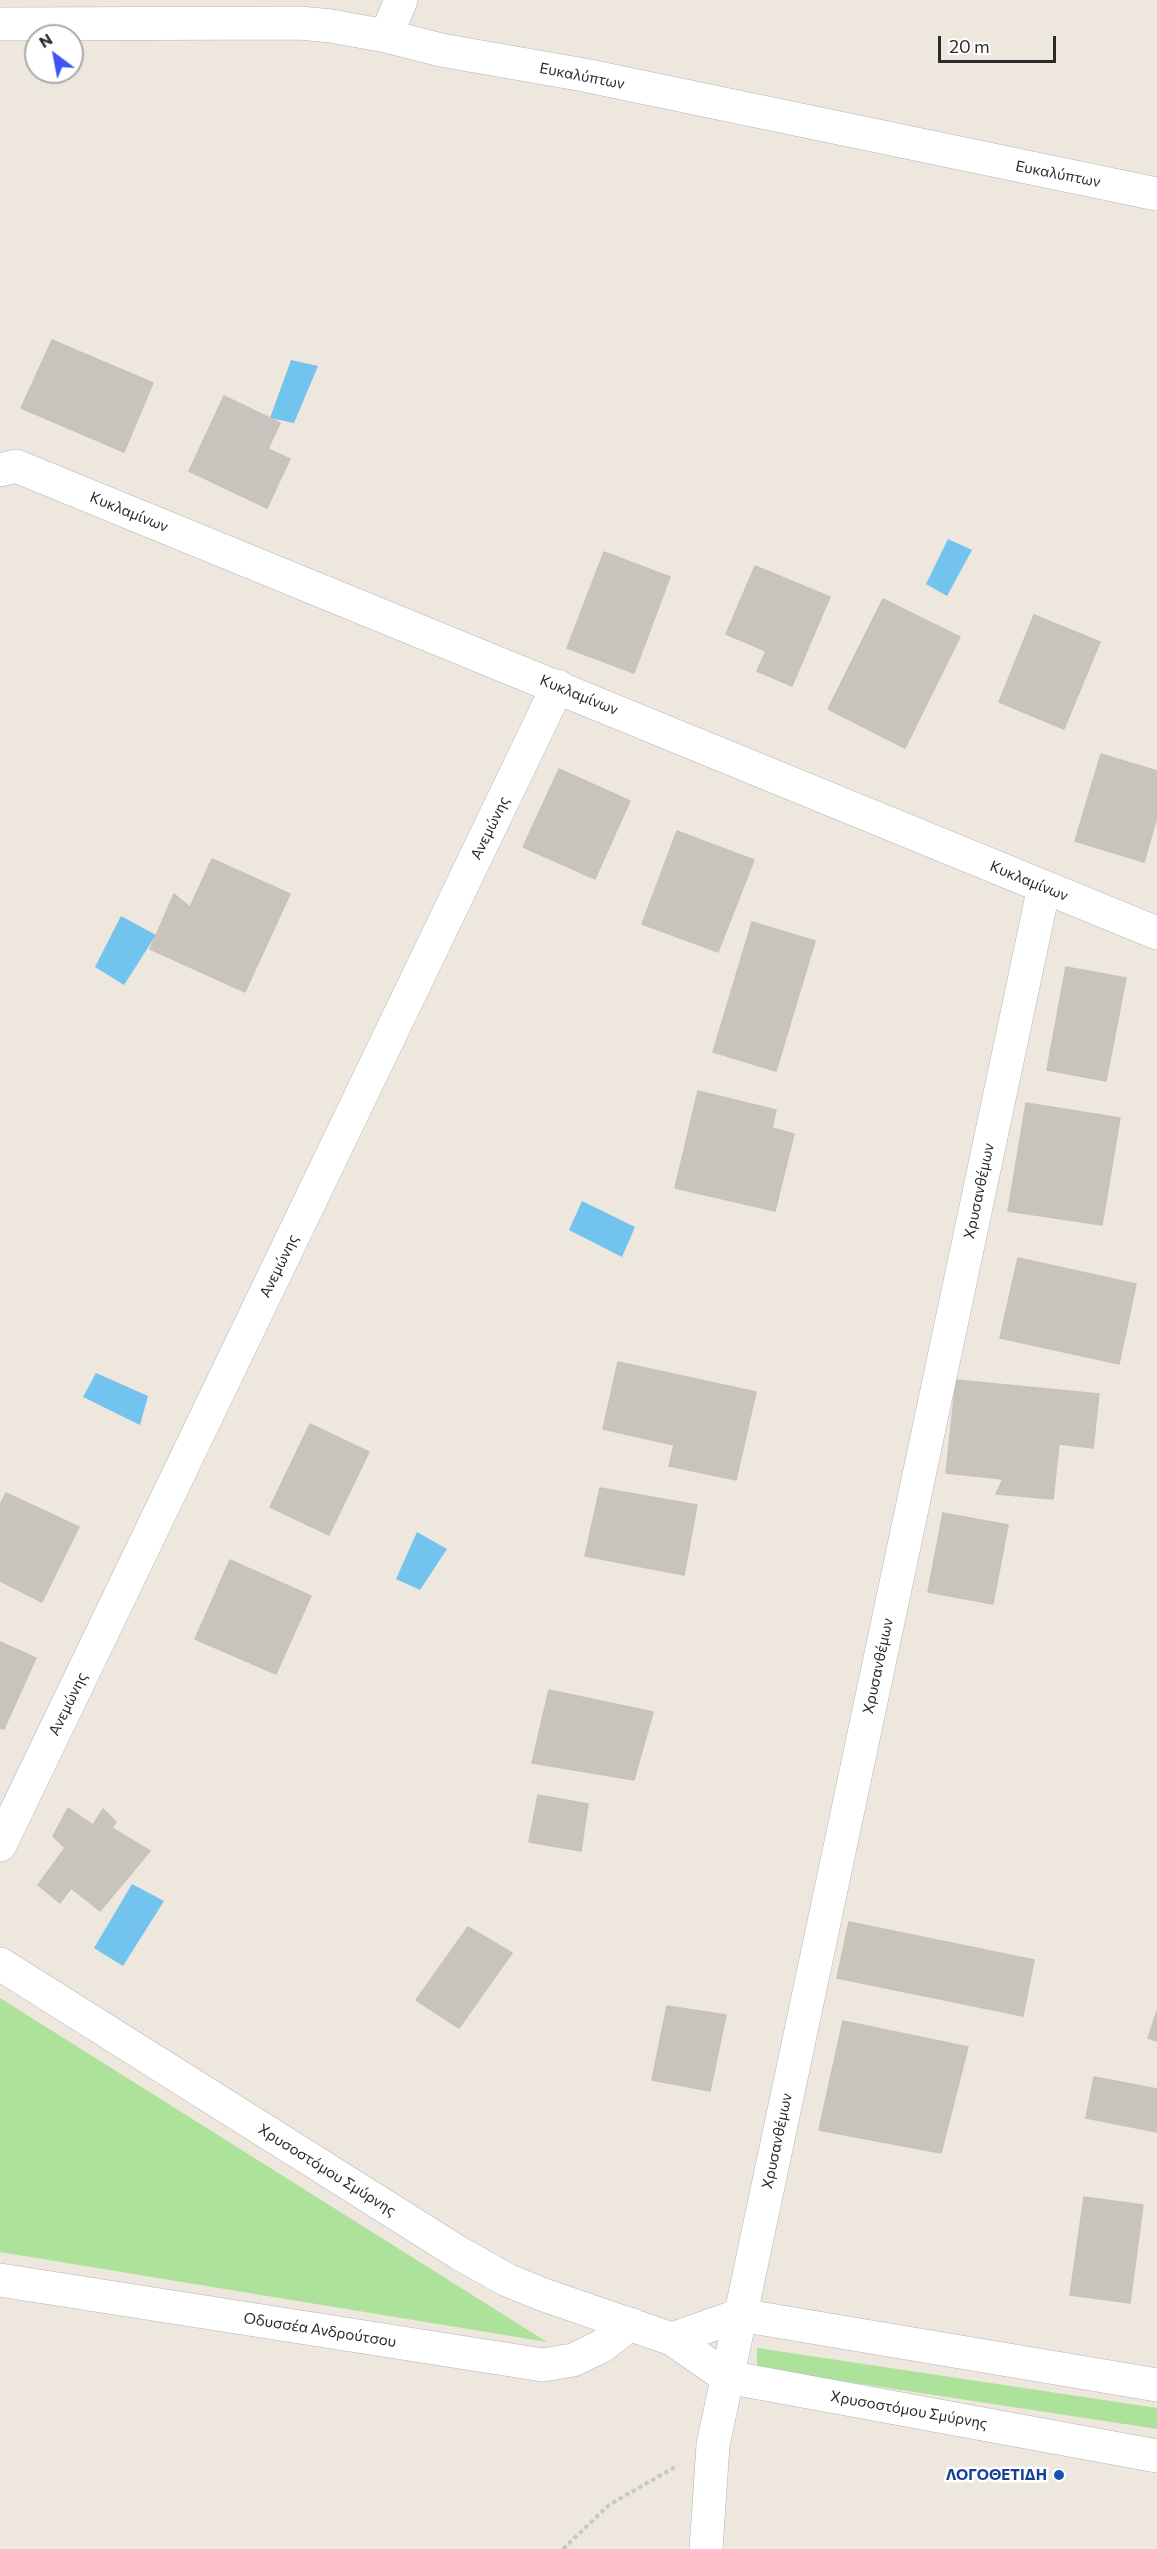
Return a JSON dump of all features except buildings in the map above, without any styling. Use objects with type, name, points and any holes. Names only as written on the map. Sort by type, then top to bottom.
[{"type":"street","points":[[386,36],[401,0]]},
{"type":"street","name":"Ευκαλύπτων","points":[[0,24],[300,23],[331,26],[386,36],[441,50],[584,75],[1157,194]]},
{"type":"street","name":"Κυκλαμίνων","points":[[0,470],[16,466],[1157,933]]},
{"type":"street","name":"Ανεμώνης","points":[[0,1845],[558,686]]},
{"type":"street","name":"Χρυσανθέμων","points":[[706,2549],[713,2445],[1044,887]]},
{"type":"street","name":"Χρυσοστόμου Σμύρνης","points":[[0,1964],[459,2253],[507,2280],[672,2339],[727,2377],[1157,2456]]},
{"type":"street","name":"Οδυσσέα Ανδρούτσου","points":[[0,2280],[543,2364],[573,2360],[602,2346],[630,2324]]},
{"type":"street","points":[[672,2339],[740,2315],[1157,2385]]},
{"type":"path","points":[[563,2549],[609,2505],[713,2445]]},
{"type":"green space","points":[[0,1998],[547,2342],[0,2252]]},
{"type":"green space","points":[[757,2348],[1157,2408],[1157,2429],[757,2368]]},
{"type":"water","points":[[291,360],[318,366],[294,423],[270,418]]},
{"type":"water","points":[[948,539],[972,550],[947,596],[926,584]]},
{"type":"water","points":[[121,916],[156,935],[124,985],[95,967]]},
{"type":"water","points":[[582,1201],[635,1227],[622,1257],[569,1230]]},
{"type":"water","points":[[96,1373],[148,1396],[140,1425],[83,1397]]},
{"type":"water","points":[[417,1532],[447,1549],[420,1590],[396,1579]]},
{"type":"water","points":[[132,1884],[164,1901],[123,1966],[94,1948]]},
{"type":"place","name":"ΛΟΓΟΘΕΤΙΔΗ","points":[[1059,2475]]}]
